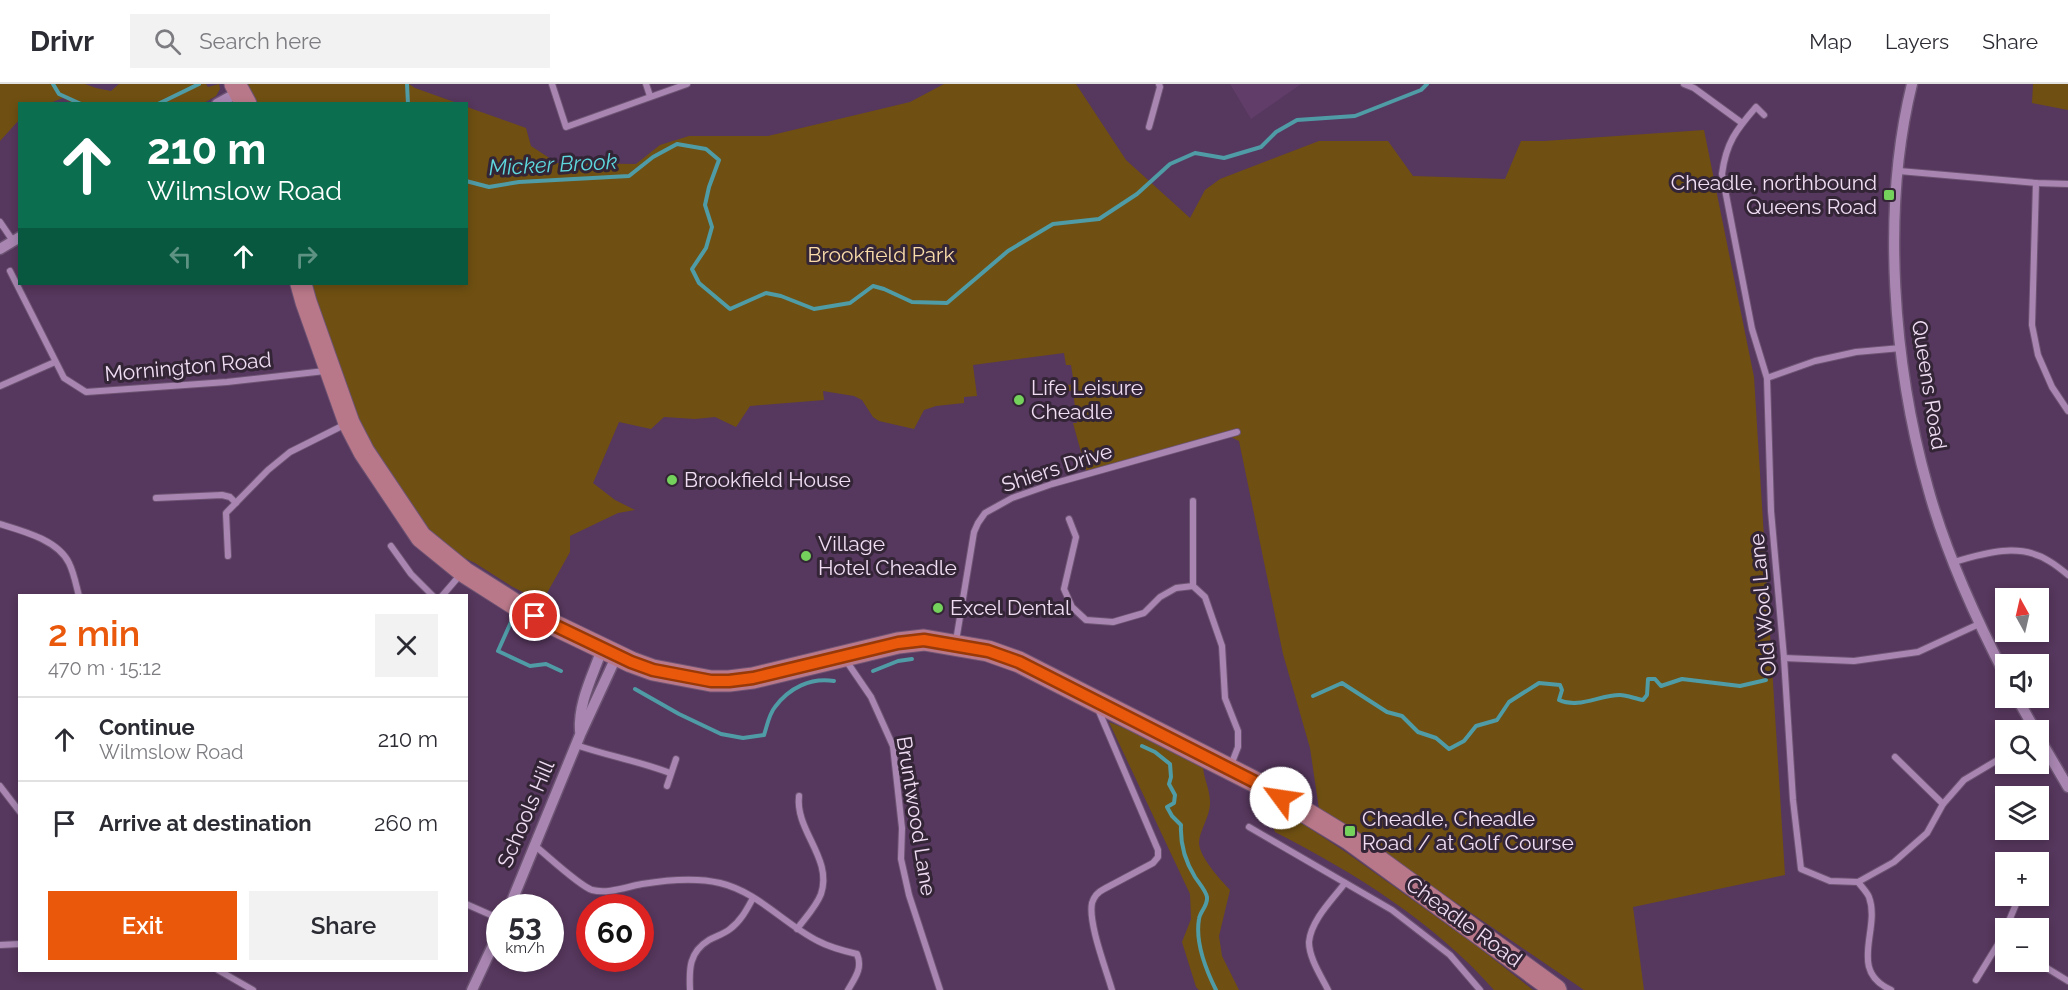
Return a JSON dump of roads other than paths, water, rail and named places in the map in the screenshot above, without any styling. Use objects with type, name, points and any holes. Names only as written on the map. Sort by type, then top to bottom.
[{"type":"main road","name":"Cheadle Road","points":[[301,285],[349,423],[364,452],[421,537],[464,572],[533,619],[653,670],[693,679],[729,681],[778,673],[843,656],[924,640],[988,651],[1019,662],[1257,783],[1349,839],[1556,990]]},
{"type":"street","points":[[552,84],[566,127],[687,84]]},
{"type":"street","points":[[646,84],[650,96]]},
{"type":"street","points":[[1149,128],[1159,84]]},
{"type":"street","points":[[1684,84],[1694,88],[1742,123],[1756,107],[1764,115]]},
{"type":"street","name":"Queens Road","points":[[1912,84],[1899,171],[1895,261],[1901,348],[1908,399],[1928,489],[1954,562],[1979,624],[1995,655]]},
{"type":"street","points":[[221,102],[240,93]]},
{"type":"street","name":"Old Wool Lane","points":[[1742,123],[1724,153],[1722,174],[1752,329],[1767,378],[1772,511],[1793,800],[1801,869],[1830,881],[1858,882]]},
{"type":"street","points":[[1899,171],[2068,184]]},
{"type":"street","points":[[2036,183],[2032,325],[2038,355],[2052,387],[2068,411]]},
{"type":"street","points":[[0,222],[16,239],[0,249]]},
{"type":"street","name":"Mornington Road","points":[[10,271],[64,378],[86,392],[215,383],[330,370]]},
{"type":"street","points":[[1767,378],[1815,361],[1846,354],[1901,348]]},
{"type":"street","points":[[0,386],[55,362]]},
{"type":"street","points":[[228,556],[226,513],[290,452],[349,423]]},
{"type":"street","name":"Shiers Drive","points":[[956,645],[974,532],[984,513],[1012,498],[1052,484],[1237,432]]},
{"type":"street","points":[[156,498],[222,495],[230,497],[236,503]]},
{"type":"street","points":[[1193,501],[1193,586],[1205,597],[1222,646],[1225,698],[1238,731],[1238,747],[1229,769]]},
{"type":"street","points":[[1069,519],[1076,537],[1064,589],[1072,607],[1086,620],[1113,622],[1144,613],[1160,597],[1176,588],[1193,586]]},
{"type":"street","points":[[0,524],[38,537],[58,550],[69,562],[78,594]]},
{"type":"street","points":[[391,546],[411,573],[432,594]]},
{"type":"street","points":[[1954,562],[1987,552],[2007,550],[2047,559],[2068,575]]},
{"type":"street","points":[[444,594],[464,572]]},
{"type":"street","points":[[1784,658],[1854,661],[1918,651],[1979,624]]},
{"type":"street","name":"Schools Hill","points":[[578,740],[579,718],[610,652]]},
{"type":"street","name":"Schools Hill","points":[[514,894],[578,740],[610,652]]},
{"type":"street","name":"Bruntwood Lane","points":[[843,656],[871,698],[893,746],[902,828],[901,859],[909,895],[940,990]]},
{"type":"street","points":[[1095,701],[1158,850],[1158,857],[1153,863],[1098,893],[1092,903],[1098,945],[1112,990]]},
{"type":"street","points":[[578,740],[617,758],[639,761],[670,773]]},
{"type":"street","points":[[2049,754],[2068,786]]},
{"type":"street","points":[[1895,757],[1943,804]]},
{"type":"street","points":[[667,786],[676,759]]},
{"type":"street","points":[[1891,990],[1882,986],[1871,975],[1867,961],[1871,919],[1869,897],[1858,882],[1894,862],[1927,833],[1943,804],[1964,780],[1995,762]]},
{"type":"street","points":[[0,786],[18,809]]},
{"type":"street","points":[[797,929],[820,895],[823,875],[818,853],[801,819],[799,796]]},
{"type":"street","points":[[1249,827],[1392,910],[1450,955],[1480,990]]},
{"type":"street","points":[[534,844],[590,889],[606,891],[661,881],[698,881],[720,883],[753,898],[818,941],[840,951],[857,954],[860,961],[857,974],[848,990]]},
{"type":"street","points":[[1328,990],[1315,964],[1309,943],[1314,925],[1345,883]]},
{"type":"street","points":[[690,990],[688,969],[692,958],[705,944],[733,927],[744,915],[753,898]]},
{"type":"street","points":[[468,905],[486,913]]},
{"type":"street","points":[[0,945],[18,945]]},
{"type":"street","points":[[1976,980],[1995,954]]},
{"type":"street","points":[[472,990],[486,960]]},
{"type":"street","points":[[2049,969],[2068,981]]},
{"type":"street","points":[[222,972],[253,990]]},
{"type":"waterway","name":"Micker Brook","points":[[53,84],[59,94],[77,102]]},
{"type":"waterway","name":"Micker Brook","points":[[162,102],[199,84]]},
{"type":"waterway","name":"Micker Brook","points":[[407,84],[408,102]]},
{"type":"waterway","name":"Micker Brook","points":[[468,182],[489,187],[519,182],[629,176],[653,157],[677,144],[706,149],[719,160],[705,205],[712,227],[706,248],[692,269],[699,283],[730,309],[766,293],[781,296],[814,309],[850,303],[873,286],[912,302],[947,303],[1008,251],[1053,224],[1099,219],[1137,194],[1170,164],[1195,153],[1224,158],[1261,147],[1276,132],[1297,120],[1355,116],[1421,90],[1427,84]]},
{"type":"waterway","points":[[511,622],[498,651],[530,666],[546,664],[561,671]]},
{"type":"waterway","points":[[873,671],[898,661],[912,659]]},
{"type":"waterway","points":[[1313,696],[1342,683],[1387,712],[1402,716],[1418,732],[1436,738],[1449,749],[1464,741],[1476,726],[1497,720],[1509,702],[1539,683],[1560,685],[1562,690],[1559,700],[1574,703],[1620,695],[1643,700],[1647,695],[1648,679],[1655,679],[1661,686],[1682,679],[1740,686],[1766,680]]},
{"type":"waterway","points":[[635,689],[721,734],[743,738],[764,735],[773,710],[794,689],[809,682],[834,681]]},
{"type":"waterway","points":[[1142,746],[1155,752],[1170,764],[1169,784],[1175,795],[1174,803],[1167,807],[1181,825],[1182,846],[1186,859],[1207,897],[1198,928],[1205,965],[1216,990]]},
{"type":"place","name":"Cheadle, northbound Queens Road","points":[[1889,195]]},
{"type":"place","name":"Life Leisure Cheadle","points":[[1019,400]]},
{"type":"place","name":"Brookfield House","points":[[672,480]]},
{"type":"place","name":"Village Hotel Cheadle","points":[[806,556]]},
{"type":"place","name":"Excel Dental","points":[[938,608]]},
{"type":"place","name":"Cheadle, Cheadle Road / at Golf Course","points":[[1350,831]]},
{"type":"park label","name":"Brookfield Park","points":[[881,255]]}]
